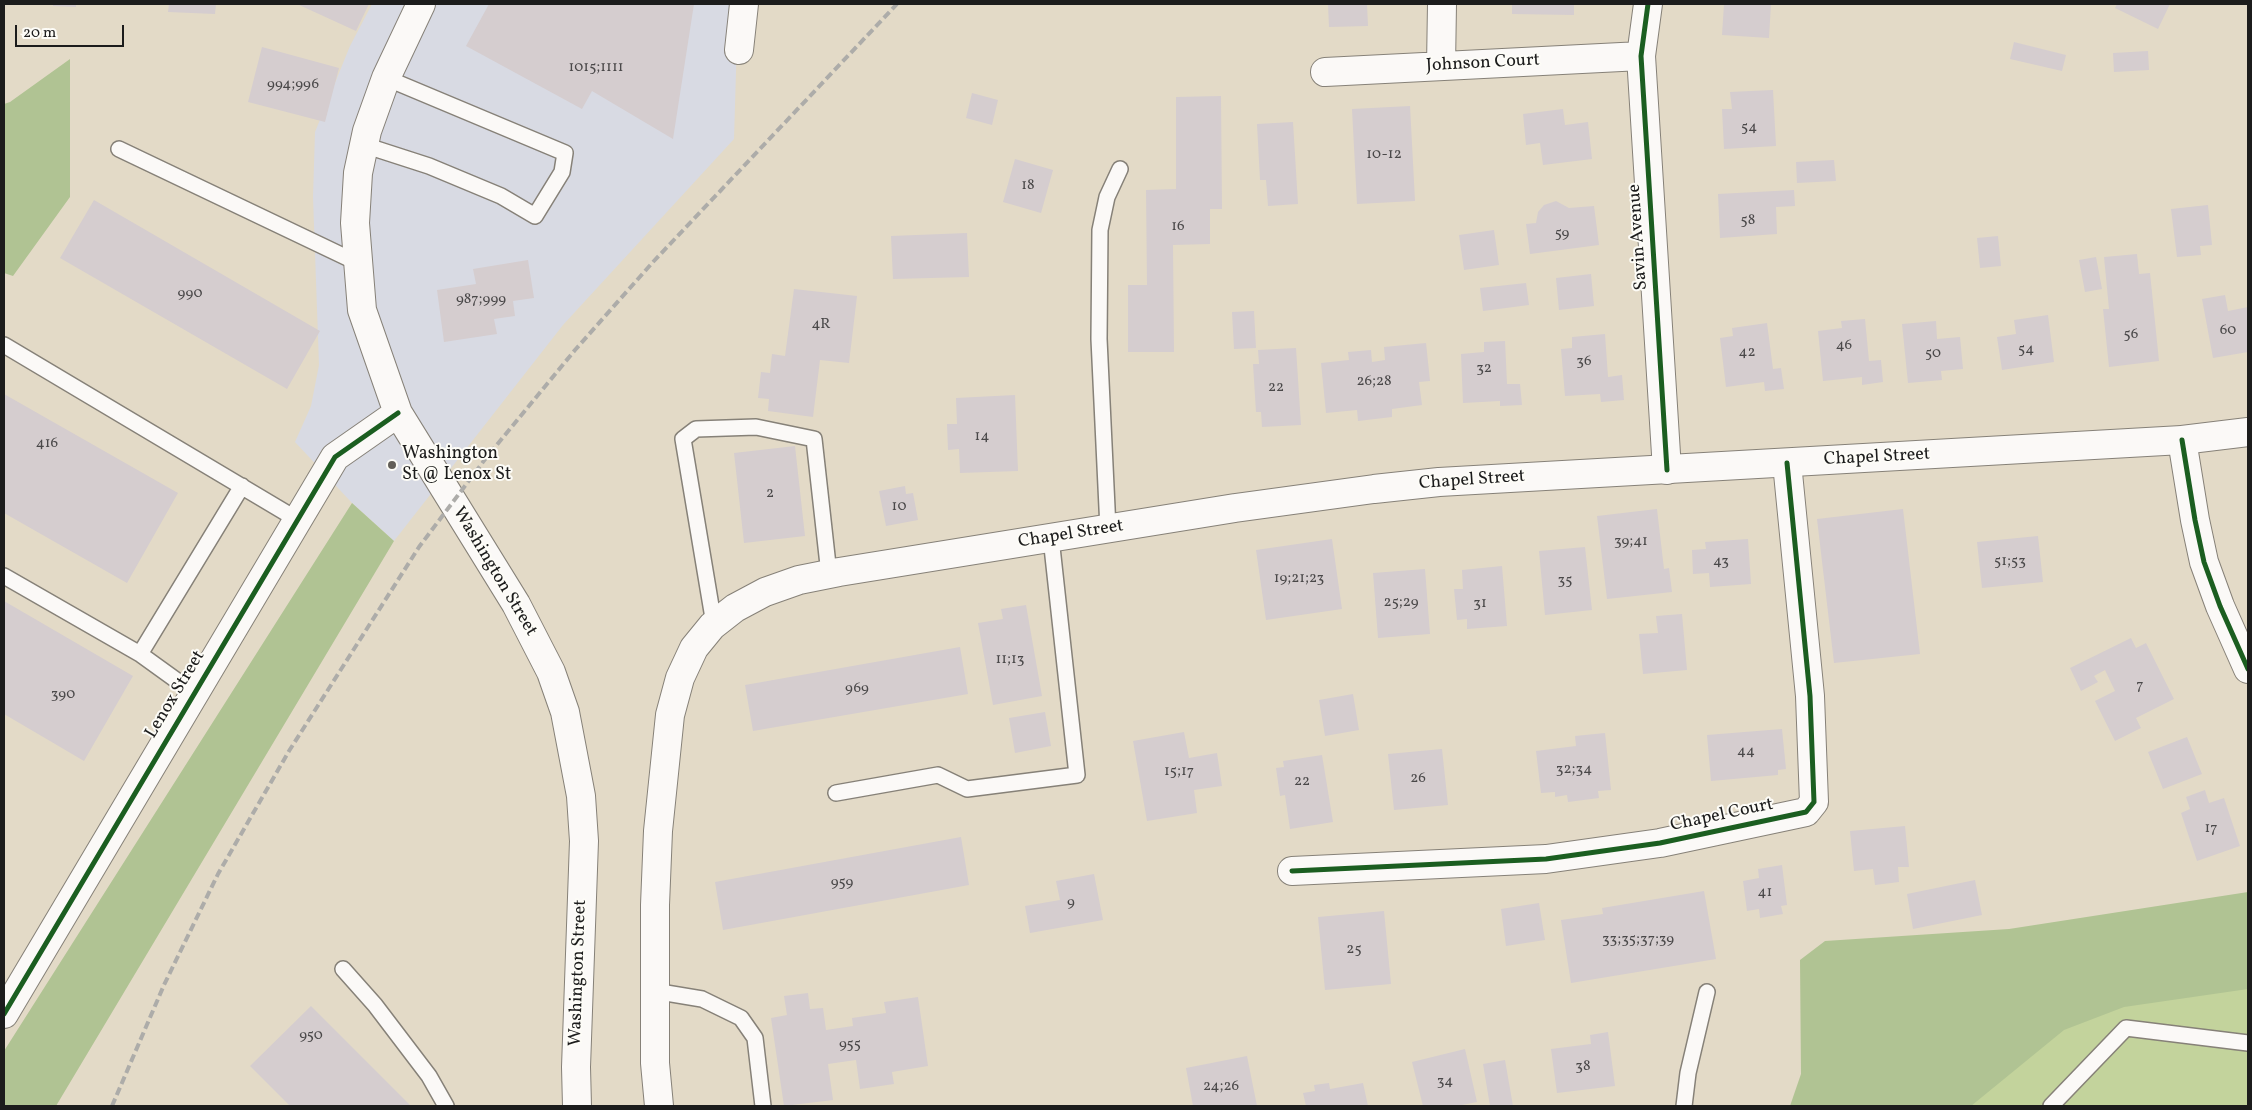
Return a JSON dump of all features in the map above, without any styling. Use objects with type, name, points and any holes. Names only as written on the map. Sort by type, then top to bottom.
[{"type":"main road","name":"Washington Street","points":[[421,4],[386,78],[364,145],[358,173],[355,223],[362,310],[398,413],[516,604],[550,672],[565,712],[581,796],[584,841],[576,1067],[577,1106]]},
{"type":"main road","points":[[740,50],[744,4]]},
{"type":"main road","points":[[1441,66],[1442,4]]},
{"type":"main road","name":"Savin Avenue","points":[[1648,4],[1641,56],[1667,470]]},
{"type":"main road","name":"Johnson Court","points":[[1325,72],[1641,56]]},
{"type":"main road","name":"Lenox Street","points":[[4,1014],[335,457],[398,413]]},
{"type":"main road","name":"Chapel Street","points":[[714,624],[735,608],[765,592],[799,580],[1051,538],[1374,489],[1439,482],[2182,440],[2248,432]]},
{"type":"main road","points":[[2182,440],[2194,520],[2204,562],[2220,606],[2248,669]]},
{"type":"main road","name":"Chapel Court","points":[[1292,871],[1546,860],[1660,843],[1806,812],[1814,802],[1810,696],[1787,463]]},
{"type":"main road","points":[[659,1106],[654,991],[658,831],[670,715],[680,678],[694,648],[714,624]]},
{"type":"lane","points":[[364,145],[438,170],[501,196],[535,216],[562,172],[565,153],[386,78]]},
{"type":"lane","points":[[119,149],[358,263]]},
{"type":"lane","points":[[1108,529],[1100,338],[1099,247],[1106,197],[1120,168]]},
{"type":"lane","points":[[4,345],[298,520]]},
{"type":"lane","points":[[714,624],[683,439],[696,429],[756,427],[814,439],[829,574]]},
{"type":"lane","points":[[140,654],[242,486]]},
{"type":"lane","points":[[836,793],[938,775],[967,789],[1077,775],[1051,538]]},
{"type":"lane","points":[[4,576],[140,654],[194,693]]},
{"type":"lane","points":[[343,969],[375,1005],[429,1076],[446,1106]]},
{"type":"lane","points":[[654,991],[702,1000],[741,1018],[755,1038],[762,1106]]},
{"type":"lane","points":[[1684,1106],[1688,1073],[1707,992]]},
{"type":"lane","points":[[2051,1106],[2126,1028],[2248,1043]]},
{"type":"shaded area","points":[[372,4],[738,4],[734,139],[563,325],[394,541],[352,503],[295,442],[311,406],[319,365],[313,197],[315,132],[350,46]]},
{"type":"green space","points":[[70,59],[70,197],[13,276],[4,273],[4,104],[10,102]]},
{"type":"green space","points":[[352,503],[394,541],[56,1106],[4,1106],[4,1051]]},
{"type":"green space","points":[[2248,892],[2248,989],[2124,1007],[2064,1030],[1971,1106],[1790,1106],[1801,1074],[1800,960],[1825,941],[2009,929]]},
{"type":"green space","points":[[2248,899],[2248,1106],[1899,1106]]},
{"type":"building","points":[[53,4],[76,4],[76,7],[53,6]]},
{"type":"building","points":[[169,4],[216,4],[215,14],[168,12]]},
{"type":"building","points":[[297,4],[369,4],[356,31]]},
{"type":"building","points":[[489,4],[694,4],[673,139],[592,91],[582,109],[466,46]]},
{"type":"building","points":[[1328,4],[1367,4],[1368,26],[1329,27]]},
{"type":"building","points":[[1512,4],[1574,4],[1574,15],[1512,14]]},
{"type":"building","points":[[1724,4],[1771,4],[1769,38],[1722,35]]},
{"type":"building","points":[[2117,4],[2170,4],[2158,29],[2115,8]]},
{"type":"building","points":[[2014,42],[2066,55],[2062,71],[2010,59]]},
{"type":"building","points":[[262,47],[339,68],[325,122],[248,102]]},
{"type":"building","points":[[2148,51],[2149,70],[2114,72],[2113,53]]},
{"type":"building","points":[[1773,90],[1776,146],[1724,149],[1722,109],[1732,109],[1730,92]]},
{"type":"building","points":[[972,93],[998,100],[992,125],[966,118]]},
{"type":"building","points":[[1221,96],[1222,209],[1210,209],[1210,244],[1173,245],[1174,352],[1128,352],[1128,285],[1147,285],[1146,190],[1176,189],[1176,97]]},
{"type":"building","points":[[1410,106],[1415,201],[1357,204],[1352,109]]},
{"type":"building","points":[[1563,109],[1565,125],[1588,122],[1592,159],[1543,165],[1540,143],[1526,145],[1523,114]]},
{"type":"building","points":[[1293,122],[1298,204],[1268,206],[1266,180],[1260,180],[1257,124]]},
{"type":"building","points":[[1015,159],[1053,170],[1041,213],[1003,202]]},
{"type":"building","points":[[1834,160],[1836,181],[1797,183],[1796,162]]},
{"type":"building","points":[[1794,190],[1795,206],[1776,207],[1777,234],[1720,238],[1718,194]]},
{"type":"building","points":[[94,200],[320,331],[287,389],[60,258]]},
{"type":"building","points":[[1556,201],[1569,208],[1594,206],[1599,245],[1530,254],[1526,224],[1536,223],[1538,212],[1544,205]]},
{"type":"building","points":[[2208,205],[2212,245],[2200,246],[2201,255],[2177,257],[2171,209]]},
{"type":"building","points":[[1494,230],[1499,265],[1464,270],[1459,235]]},
{"type":"building","points":[[967,233],[969,277],[893,279],[891,236]]},
{"type":"building","points":[[1998,236],[2001,266],[1980,268],[1977,238]]},
{"type":"building","points":[[2137,254],[2139,274],[2150,273],[2159,361],[2109,367],[2103,309],[2109,309],[2104,257]]},
{"type":"building","points":[[2096,257],[2102,289],[2085,292],[2079,260]]},
{"type":"building","points":[[528,260],[534,298],[513,301],[515,316],[494,319],[497,334],[444,342],[437,290],[476,284],[473,269]]},
{"type":"building","points":[[1591,274],[1594,306],[1559,310],[1556,278]]},
{"type":"building","points":[[1526,283],[1529,305],[1483,311],[1480,288]]},
{"type":"building","points":[[794,289],[857,296],[849,363],[820,360],[813,417],[768,411],[769,399],[758,398],[761,372],[770,373],[772,354],[785,356]]},
{"type":"building","points":[[2225,295],[2228,311],[2248,307],[2248,352],[2213,358],[2202,299]]},
{"type":"building","points":[[1254,311],[1256,348],[1234,349],[1232,312]]},
{"type":"building","points":[[2048,315],[2054,362],[2002,370],[1997,337],[2016,334],[2014,320]]},
{"type":"building","points":[[1865,319],[1869,361],[1881,360],[1883,382],[1862,385],[1862,377],[1823,381],[1818,331],[1842,328],[1841,321]]},
{"type":"building","points":[[1936,321],[1937,339],[1960,337],[1963,369],[1941,371],[1942,380],[1908,383],[1902,324]]},
{"type":"building","points":[[1767,323],[1773,369],[1781,368],[1784,389],[1765,391],[1764,382],[1726,387],[1720,338],[1733,336],[1732,328]]},
{"type":"building","points":[[1605,334],[1608,377],[1622,375],[1624,400],[1601,402],[1600,394],[1565,396],[1561,349],[1572,348],[1572,337]]},
{"type":"building","points":[[1505,341],[1507,384],[1520,384],[1522,405],[1500,406],[1500,401],[1463,403],[1461,354],[1484,352],[1484,342]]},
{"type":"building","points":[[1426,343],[1430,381],[1419,382],[1422,405],[1392,409],[1392,417],[1358,421],[1357,410],[1326,413],[1321,363],[1349,360],[1348,352],[1371,350],[1372,362],[1385,360],[1384,347]]},
{"type":"building","points":[[1296,348],[1301,425],[1262,427],[1261,412],[1256,412],[1253,364],[1259,364],[1258,350]]},
{"type":"building","points":[[4,394],[178,493],[127,583],[4,513]]},
{"type":"building","points":[[1015,395],[1018,471],[960,473],[959,449],[948,450],[947,424],[957,424],[956,398]]},
{"type":"building","points":[[795,446],[805,536],[744,543],[734,453]]},
{"type":"building","points":[[905,486],[906,494],[913,493],[918,520],[886,526],[879,491]]},
{"type":"building","points":[[1657,509],[1664,569],[1669,568],[1672,592],[1607,599],[1597,516]]},
{"type":"building","points":[[1903,509],[1920,654],[1834,663],[1817,519]]},
{"type":"building","points":[[2038,536],[2043,582],[1982,588],[1977,542]]},
{"type":"building","points":[[1332,539],[1342,609],[1266,620],[1256,550]]},
{"type":"building","points":[[1748,539],[1751,584],[1710,587],[1709,573],[1693,574],[1692,550],[1706,549],[1705,542]]},
{"type":"building","points":[[1585,547],[1592,610],[1545,615],[1539,551]]},
{"type":"building","points":[[1502,566],[1507,626],[1467,629],[1467,619],[1457,620],[1454,589],[1463,589],[1462,570]]},
{"type":"building","points":[[1425,569],[1430,634],[1378,638],[1373,573]]},
{"type":"building","points":[[4,601],[133,676],[84,761],[4,714]]},
{"type":"building","points":[[1026,605],[1042,696],[993,705],[978,623],[1003,619],[1001,609]]},
{"type":"building","points":[[1682,614],[1687,670],[1643,674],[1639,634],[1658,633],[1656,616]]},
{"type":"building","points":[[2131,638],[2136,648],[2146,643],[2174,699],[2136,718],[2141,728],[2115,741],[2095,701],[2115,691],[2105,670],[2094,676],[2098,682],[2081,691],[2070,668]]},
{"type":"building","points":[[960,647],[968,694],[753,731],[745,685]]},
{"type":"building","points":[[1353,694],[1359,730],[1325,736],[1319,700]]},
{"type":"building","points":[[1045,712],[1051,746],[1015,753],[1009,718]]},
{"type":"building","points":[[1782,729],[1786,769],[1778,770],[1778,775],[1711,781],[1707,735]]},
{"type":"building","points":[[1184,732],[1189,758],[1217,753],[1222,786],[1194,790],[1197,813],[1147,821],[1133,741]]},
{"type":"building","points":[[1605,733],[1611,790],[1598,791],[1599,798],[1568,802],[1567,795],[1555,797],[1555,792],[1541,793],[1536,751],[1576,746],[1575,736]]},
{"type":"building","points":[[2187,737],[2202,774],[2163,789],[2148,752]]},
{"type":"building","points":[[1442,749],[1448,805],[1394,810],[1388,754]]},
{"type":"building","points":[[1322,755],[1333,822],[1290,829],[1285,795],[1280,796],[1276,768],[1284,767],[1283,761]]},
{"type":"building","points":[[2205,790],[2209,803],[2224,798],[2240,846],[2197,861],[2181,813],[2190,809],[2186,797]]},
{"type":"building","points":[[1905,826],[1909,867],[1898,867],[1899,882],[1875,885],[1873,869],[1854,871],[1850,831]]},
{"type":"building","points":[[961,837],[969,885],[723,930],[715,882]]},
{"type":"building","points":[[1782,865],[1787,905],[1781,906],[1783,914],[1760,918],[1759,909],[1747,911],[1743,881],[1759,878],[1758,869]]},
{"type":"building","points":[[1094,874],[1103,920],[1030,933],[1025,906],[1060,900],[1056,881]]},
{"type":"building","points":[[1975,880],[1982,915],[1913,929],[1907,894]]},
{"type":"building","points":[[1704,891],[1716,959],[1571,983],[1561,920],[1603,914],[1602,908]]},
{"type":"building","points":[[1539,903],[1545,940],[1506,946],[1501,909]]},
{"type":"building","points":[[1384,911],[1391,984],[1325,990],[1318,917]]},
{"type":"building","points":[[808,993],[810,1009],[823,1008],[826,1030],[853,1026],[852,1018],[886,1013],[884,1002],[918,997],[928,1066],[892,1072],[894,1084],[860,1089],[856,1060],[828,1064],[833,1100],[784,1106],[771,1018],[787,1015],[784,996]]},
{"type":"building","points":[[311,1006],[411,1106],[290,1106],[250,1066]]},
{"type":"building","points":[[1608,1032],[1615,1086],[1557,1093],[1551,1049],[1591,1044],[1590,1035]]},
{"type":"building","points":[[1465,1049],[1477,1102],[1457,1106],[1423,1106],[1412,1062]]},
{"type":"building","points":[[1247,1056],[1257,1106],[1193,1106],[1186,1068]]},
{"type":"building","points":[[1505,1060],[1513,1106],[1490,1106],[1483,1064]]},
{"type":"building","points":[[1329,1083],[1330,1089],[1363,1083],[1368,1106],[1306,1106],[1303,1093],[1315,1091],[1314,1085]]},
{"type":"railway","points":[[112,1106],[164,985],[218,874],[289,751],[419,547],[486,458],[575,350],[653,262],[897,4]]},
{"type":"cycle path","points":[[1648,4],[1641,56],[1667,470]]},
{"type":"cycle path","points":[[4,1014],[335,457],[398,413]]},
{"type":"cycle path","points":[[2182,440],[2204,562],[2220,606],[2248,669]]},
{"type":"cycle path","points":[[1292,871],[1546,859],[1660,843],[1806,812],[1814,802],[1810,696],[1787,463]]},
{"type":"place","name":"Washington St @ Lenox St","points":[[392,465]]}]
